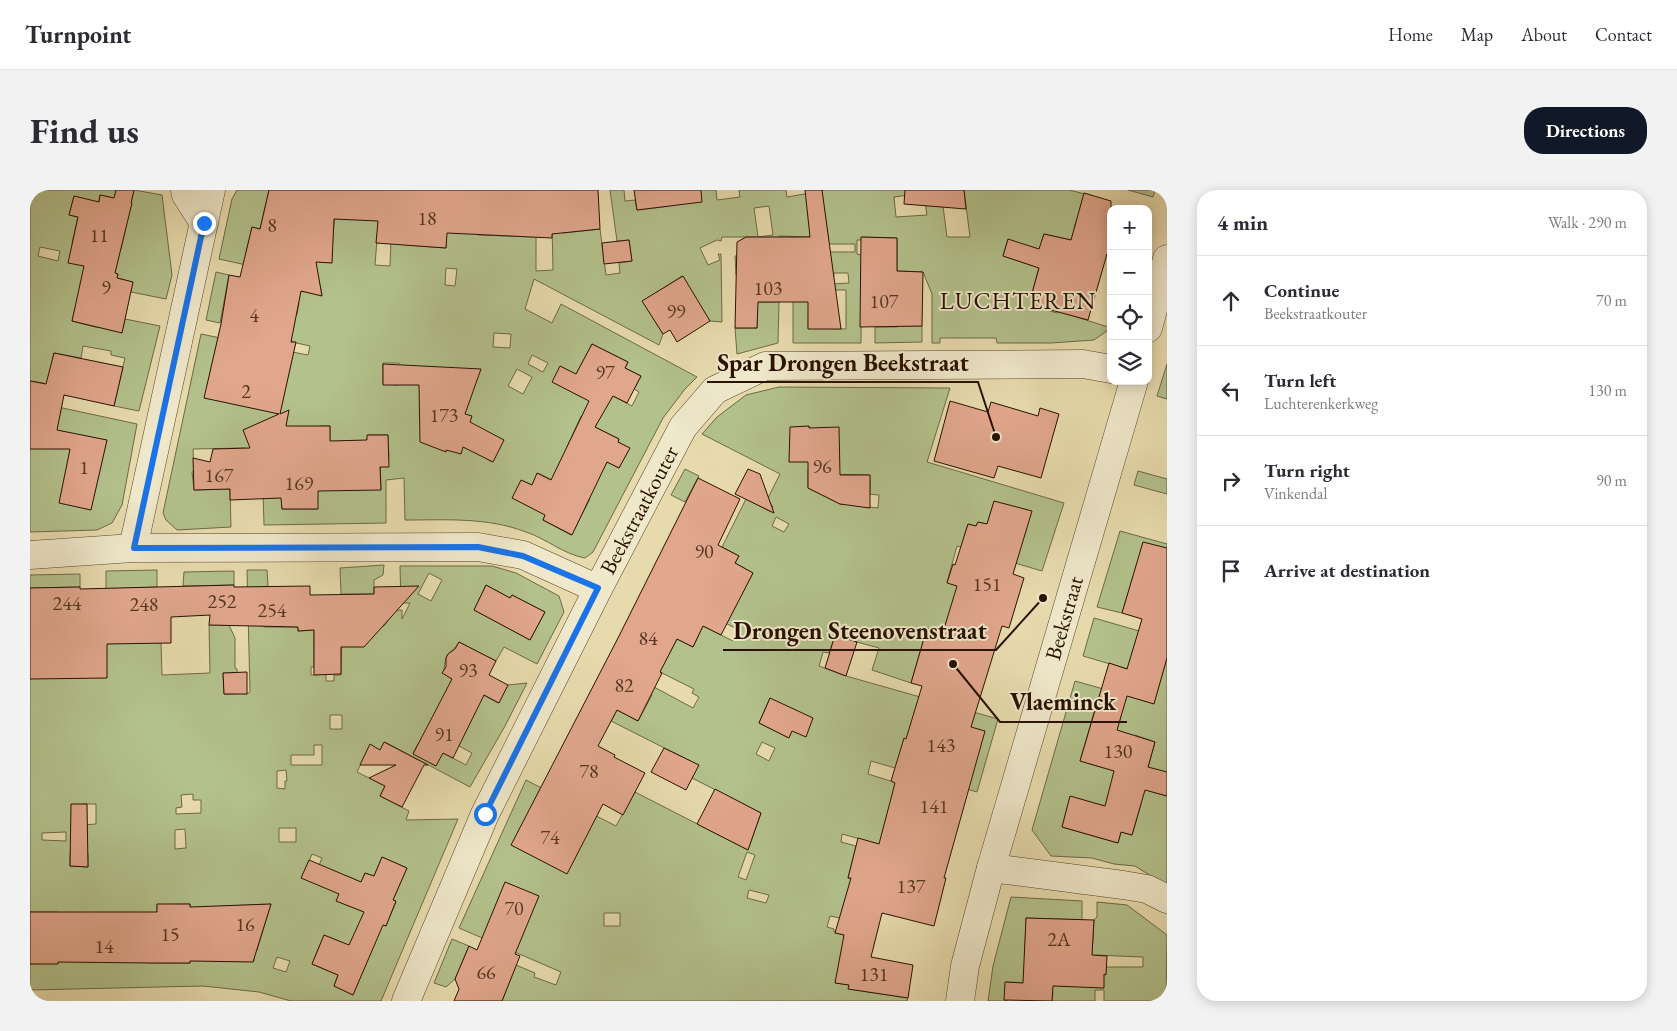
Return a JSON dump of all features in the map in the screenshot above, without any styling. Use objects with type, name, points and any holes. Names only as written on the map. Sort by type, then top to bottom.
[{"type":"street","points":[[185,190],[186,195],[204,223]]},
{"type":"street","points":[[134,548],[211,190]]},
{"type":"street","points":[[1152,313],[1167,259]]},
{"type":"street","name":"Beekstraatkouter","points":[[406,1001],[485,814],[598,588],[683,427],[715,390],[765,366],[1083,364],[1107,368]]},
{"type":"street","name":"Beekstraat","points":[[960,1001],[966,966],[991,868],[1133,385]]},
{"type":"street","points":[[30,555],[134,548],[478,547],[523,556],[598,588]]},
{"type":"street","points":[[991,868],[1123,884],[1147,889],[1167,899]]},
{"type":"green space","points":[[30,190],[116,190],[114,198],[100,195],[97,208],[86,199],[74,196],[69,215],[78,217],[72,243],[121,249],[134,190],[162,195],[172,275],[166,299],[131,292],[132,282],[117,278],[118,274],[93,268],[75,308],[72,321],[95,327],[123,328],[125,319],[160,326],[139,411],[114,406],[125,358],[111,355],[111,351],[83,346],[81,358],[54,353],[51,367],[73,378],[69,396],[43,390],[44,383],[30,381]],"holes":[[[40,247],[60,251],[58,261],[38,256]]]},
{"type":"green space","points":[[237,190],[269,190],[260,229],[252,227],[246,253],[333,232],[336,208],[357,219],[381,218],[375,265],[390,266],[393,190],[408,190],[406,245],[446,248],[448,190],[478,218],[478,235],[536,237],[536,271],[553,270],[552,224],[563,233],[600,229],[606,275],[620,273],[619,263],[632,261],[629,240],[617,241],[610,190],[624,190],[625,201],[635,200],[637,210],[670,206],[668,190],[716,190],[717,200],[740,197],[739,190],[786,190],[787,197],[822,190],[947,190],[941,191],[947,237],[970,237],[964,190],[1069,190],[1093,196],[1086,221],[1077,219],[1074,228],[1097,235],[1071,240],[1044,234],[1041,243],[1045,245],[1031,297],[1034,304],[1041,306],[1040,308],[1057,313],[1058,311],[1107,327],[1107,331],[1094,340],[1051,343],[997,343],[996,338],[940,338],[940,343],[932,343],[932,294],[923,272],[897,271],[897,238],[862,237],[861,240],[857,240],[857,254],[862,256],[861,343],[793,343],[793,259],[811,252],[855,252],[855,244],[824,244],[828,237],[825,216],[810,237],[779,236],[780,240],[736,275],[735,256],[744,255],[756,237],[722,237],[721,241],[717,240],[700,248],[708,265],[720,260],[718,254],[721,254],[722,322],[710,321],[682,276],[643,301],[663,334],[659,345],[534,279],[525,309],[552,323],[561,304],[697,377],[685,389],[663,418],[593,552],[585,558],[569,553],[541,538],[511,527],[466,520],[405,520],[404,478],[386,480],[386,523],[264,525],[262,457],[245,448],[193,449],[194,471],[192,472],[194,490],[230,489],[231,527],[177,530],[166,520],[163,513],[201,334],[265,347],[297,314],[299,303],[277,299],[296,290],[322,295],[319,281],[219,259],[232,199]],"holes":[[[916,194],[924,195],[927,215],[896,217],[894,197]],[[769,206],[773,235],[758,237],[754,208]],[[1008,239],[1031,265],[1003,256]],[[446,268],[457,269],[455,286],[445,285]],[[834,273],[848,273],[849,283],[833,284]],[[809,290],[846,290],[846,329],[808,328]],[[494,333],[511,334],[510,348],[493,347]],[[279,339],[310,346],[308,355],[276,349]],[[592,344],[628,362],[625,368],[641,376],[634,389],[639,392],[632,406],[575,376]],[[532,355],[548,363],[543,372],[528,364]],[[383,363],[399,363],[398,385],[383,384]],[[517,369],[532,377],[523,394],[508,386]],[[581,416],[597,424],[595,427],[619,439],[618,442],[629,448],[619,468],[607,462],[603,469],[566,449]],[[320,426],[330,426],[330,439],[320,439]],[[368,435],[388,435],[389,458],[380,459],[381,489],[367,440]],[[503,440],[492,462],[484,457]],[[281,457],[318,509],[282,509]],[[538,473],[590,499],[571,535],[543,520],[549,508],[521,480],[532,485]]]},
{"type":"green space","points":[[1128,190],[1155,190],[1153,197]]},
{"type":"green space","points":[[216,272],[229,275],[220,323],[206,320]]},
{"type":"green space","points":[[757,302],[779,302],[778,343],[737,354],[735,328],[757,328]]},
{"type":"green space","points":[[922,326],[922,342],[875,343],[875,327]]},
{"type":"green space","points":[[1167,364],[1167,399],[1157,396]]},
{"type":"green space","points":[[779,387],[950,388],[927,462],[1064,503],[1042,571],[957,546],[947,582],[957,586],[966,638],[927,628],[911,683],[872,670],[879,648],[835,636],[829,653],[823,652],[819,666],[846,676],[998,719],[977,792],[871,761],[868,774],[897,783],[884,826],[882,845],[842,834],[841,842],[856,846],[848,878],[885,887],[844,903],[840,918],[830,916],[827,927],[834,929],[834,932],[854,938],[836,983],[849,985],[849,989],[908,998],[907,1001],[502,1001],[516,965],[535,973],[534,977],[556,985],[561,972],[459,928],[526,780],[616,826],[635,792],[748,850],[761,813],[692,778],[698,765],[611,721],[617,710],[638,721],[652,695],[650,694],[654,687],[693,708],[699,697],[692,693],[694,689],[656,670],[669,654],[677,639],[693,647],[703,626],[733,641],[739,630],[708,614],[740,596],[753,573],[735,563],[739,556],[722,547],[746,499],[771,512],[773,506],[766,502],[780,474],[702,434],[717,417],[746,395]],"holes":[[[809,426],[827,474],[870,475],[870,492],[846,492],[842,505],[808,488],[808,470],[817,469]],[[858,493],[879,495],[878,508],[856,506]],[[994,502],[1001,504],[1021,547],[964,537],[968,524],[976,526],[978,522],[987,524]],[[776,517],[789,524],[784,532],[772,526]],[[770,698],[789,738],[759,723]],[[762,742],[775,748],[769,761],[756,754]],[[747,852],[755,855],[746,880],[738,877]],[[749,890],[769,895],[766,903],[747,898]],[[604,913],[620,913],[620,926],[604,926]]]},
{"type":"green space","points":[[30,401],[137,424],[122,505],[112,523],[97,530],[30,532]]},
{"type":"green space","points":[[685,469],[699,476],[685,502],[671,495]]},
{"type":"green space","points":[[1138,471],[1167,479],[1167,494],[1134,485]]},
{"type":"green space","points":[[1120,531],[1167,544],[1167,572],[1137,564],[1122,613],[1097,607]]},
{"type":"green space","points":[[384,565],[383,575],[374,580],[374,594],[341,594],[340,568]]},
{"type":"green space","points":[[400,566],[492,566],[516,573],[559,596],[564,612],[537,664],[504,647],[496,661],[459,642],[447,656],[443,673],[498,703],[508,685],[527,683],[470,787],[385,742],[380,750],[370,745],[357,772],[385,786],[380,796],[409,811],[406,820],[458,819],[381,1001],[291,1001],[259,992],[203,986],[30,990],[30,964],[58,963],[58,912],[30,912],[30,647],[161,643],[162,675],[210,673],[209,625],[229,625],[235,638],[235,668],[237,669],[238,693],[247,694],[250,692],[247,570],[267,570],[268,586],[261,587],[260,623],[264,627],[298,627],[298,631],[314,630],[314,667],[311,667],[311,675],[326,674],[326,681],[334,681],[334,675],[341,675],[342,628],[384,626],[388,621],[388,611],[402,610],[402,619],[410,603],[401,603]],"holes":[[[429,573],[442,580],[431,601],[418,594]],[[486,585],[510,598],[512,595],[545,612],[530,640],[474,610]],[[223,673],[235,673],[235,694],[224,694]],[[330,715],[342,715],[342,729],[330,729]],[[420,741],[459,746],[472,753],[466,765]],[[420,742],[436,766],[413,753]],[[314,745],[322,745],[322,765],[291,765],[291,755],[314,755]],[[286,770],[287,781],[285,781],[285,789],[277,788],[277,771]],[[193,794],[193,800],[201,800],[201,813],[176,814],[176,808],[182,807],[181,795]],[[82,804],[96,804],[96,824],[82,825]],[[279,828],[296,828],[296,842],[279,842]],[[185,829],[186,848],[175,849],[175,830]],[[66,832],[66,841],[42,840],[42,833]],[[70,854],[88,854],[88,867],[70,866]],[[312,854],[322,858],[312,882],[302,877]],[[382,857],[407,868],[393,900],[396,902],[386,926],[363,916],[364,912],[337,901],[347,876],[361,882],[365,873],[374,876]],[[190,904],[190,963],[149,963],[149,931],[157,931],[157,905]],[[271,904],[257,950],[254,950],[254,961],[225,961],[225,906]],[[324,935],[370,954],[353,995],[334,986],[338,975],[312,964]],[[277,957],[290,961],[286,972],[273,968]]]},
{"type":"green space","points":[[157,570],[157,587],[106,589],[106,571]]},
{"type":"green space","points":[[234,571],[234,585],[183,586],[184,572]]},
{"type":"green space","points":[[80,574],[80,587],[30,588],[30,575]]},
{"type":"green space","points":[[1094,618],[1167,639],[1127,669],[1083,656]]},
{"type":"green space","points":[[1167,658],[1167,772],[1149,791],[1167,796],[1167,886],[1135,866],[1114,864],[1092,858],[1051,856],[1032,830],[1075,681],[1153,703]],"holes":[[[1094,712],[1120,719],[1116,733],[1134,738],[1135,735],[1155,742],[1148,768],[1125,774],[1080,761]],[[1108,795],[1141,804],[1132,835],[1121,832],[1118,843],[1062,827],[1070,797],[1105,806]]]},
{"type":"green space","points":[[1011,897],[1082,901],[1082,920],[1026,918],[1025,948],[1036,951],[1092,953],[1097,902],[1127,905],[1167,935],[1166,1001],[1104,1001],[1104,990],[1095,990],[1095,1001],[1052,1001],[1053,992],[1037,983],[1006,982],[1005,1000],[1008,1001],[988,1001],[993,966]],"holes":[[[1095,955],[1143,957],[1143,967],[1095,967]]]},
{"type":"green space","points":[[452,939],[469,946],[455,979],[446,987],[434,983]]},
{"type":"building","points":[[116,190],[134,190],[115,273],[118,274],[117,278],[133,282],[122,333],[72,321],[84,266],[68,263],[78,217],[69,215],[74,196],[99,202],[100,195],[114,198]]},
{"type":"building","points":[[269,190],[598,190],[600,229],[552,234],[552,238],[447,233],[446,248],[376,243],[378,221],[334,219],[332,263],[316,262],[322,296],[301,291],[291,342],[296,342],[280,414],[289,410],[286,426],[330,426],[330,441],[367,440],[367,435],[388,435],[389,467],[380,467],[381,490],[318,491],[318,509],[282,509],[281,498],[230,500],[230,489],[194,490],[193,458],[210,462],[213,449],[250,448],[243,430],[279,414],[204,398],[221,324],[229,275],[240,277],[252,227],[260,229]]},
{"type":"building","points":[[634,190],[701,190],[702,202],[637,210]]},
{"type":"building","points":[[805,190],[822,190],[841,329],[808,329],[808,302],[758,302],[757,328],[735,328],[737,242],[746,237],[810,237]]},
{"type":"building","points":[[905,190],[964,190],[966,209],[904,204]]},
{"type":"building","points":[[1084,193],[1111,201],[1111,205],[1107,205],[1107,254],[1088,320],[1036,306],[1031,297],[1039,268],[1003,256],[1008,239],[1039,249],[1044,234],[1071,240]]},
{"type":"building","points":[[861,237],[897,238],[897,271],[923,272],[922,326],[860,327]]},
{"type":"building","points":[[629,240],[632,261],[604,264],[602,243]]},
{"type":"building","points":[[683,276],[710,321],[677,342],[670,330],[663,334],[642,301]]},
{"type":"building","points":[[592,344],[628,362],[625,368],[641,376],[627,403],[613,396],[595,427],[619,439],[618,442],[630,448],[619,468],[607,462],[572,535],[543,520],[545,515],[512,498],[521,480],[532,485],[537,473],[551,480],[589,401],[552,382],[560,366],[576,374]]},
{"type":"building","points":[[54,353],[123,367],[114,406],[64,395],[57,430],[107,440],[91,510],[59,503],[70,449],[30,449],[30,381],[46,384]]},
{"type":"building","points":[[383,364],[481,369],[465,414],[472,416],[470,422],[504,440],[493,462],[463,447],[461,454],[446,450],[446,452],[420,442],[419,385],[383,385]]},
{"type":"building","points":[[950,401],[988,412],[991,402],[1038,416],[1040,408],[1059,414],[1041,478],[998,466],[994,478],[934,461]]},
{"type":"building","points":[[809,426],[809,428],[839,427],[840,475],[870,475],[870,508],[840,504],[808,488],[808,462],[789,462],[790,427]]},
{"type":"building","points":[[748,469],[760,474],[774,513],[735,494]]},
{"type":"building","points":[[698,478],[740,499],[718,545],[739,556],[735,563],[753,573],[721,635],[703,626],[693,647],[677,639],[638,721],[617,710],[598,746],[615,755],[614,757],[645,773],[623,815],[603,804],[567,874],[511,845]]},
{"type":"building","points":[[994,501],[1032,511],[1013,574],[1024,578],[1009,628],[1002,626],[971,727],[985,731],[944,878],[946,878],[934,926],[882,913],[871,957],[913,965],[908,998],[848,989],[849,985],[835,983],[844,935],[835,933],[851,878],[848,878],[858,838],[879,844],[895,783],[891,781],[922,686],[911,683],[927,628],[943,632],[957,586],[947,583],[953,564],[955,565],[968,524],[976,526],[978,522],[987,524]]},
{"type":"building","points":[[1143,542],[1167,548],[1167,658],[1154,704],[1127,696],[1117,730],[1155,742],[1148,767],[1167,772],[1167,796],[1145,790],[1132,835],[1121,832],[1118,843],[1062,827],[1070,796],[1105,806],[1114,771],[1080,761],[1109,663],[1127,669],[1142,619],[1122,613]]},
{"type":"building","points":[[234,585],[234,587],[310,586],[310,595],[374,594],[374,587],[419,586],[364,647],[341,647],[341,674],[314,675],[314,630],[298,631],[298,627],[209,625],[210,615],[171,617],[171,643],[107,644],[107,678],[30,679],[30,588],[80,587],[80,589]]},
{"type":"building","points":[[486,585],[510,598],[512,595],[545,612],[530,640],[474,610]]},
{"type":"building","points":[[835,635],[857,642],[846,676],[825,668]]},
{"type":"building","points":[[459,642],[496,661],[489,675],[508,685],[499,703],[484,695],[453,758],[443,753],[436,766],[413,754],[452,679],[442,673],[446,667],[448,654],[455,649]]},
{"type":"building","points":[[247,672],[247,694],[224,694],[223,673]]},
{"type":"building","points":[[770,698],[813,718],[806,737],[792,731],[789,738],[759,723]]},
{"type":"building","points":[[384,742],[428,765],[424,765],[402,807],[380,796],[385,786],[369,778],[396,765],[360,765],[370,744],[380,750]]},
{"type":"building","points":[[664,748],[699,765],[686,790],[651,772]]},
{"type":"building","points":[[715,789],[761,813],[748,850],[697,824]]},
{"type":"building","points":[[71,804],[87,804],[88,867],[70,866]]},
{"type":"building","points":[[382,857],[407,868],[393,900],[396,901],[386,926],[383,925],[353,995],[334,986],[338,975],[312,964],[324,935],[349,945],[364,912],[336,901],[339,894],[301,878],[309,860],[361,882],[365,873],[374,876]]},
{"type":"building","points":[[505,882],[539,896],[515,954],[520,956],[502,1001],[454,1001],[459,989],[455,979],[469,946],[477,950]]},
{"type":"building","points":[[157,904],[190,904],[190,907],[271,904],[253,962],[58,962],[58,964],[30,964],[30,912],[157,912]]},
{"type":"building","points":[[1026,918],[1094,920],[1092,955],[1107,956],[1104,988],[1053,986],[1052,1001],[1004,1000],[1005,982],[1023,983]]},
{"type":"place","name":"Spar Drongen Beekstraat","points":[[996,437]]},
{"type":"place","name":"Drongen Steenovenstraat","points":[[1043,598]]},
{"type":"place","name":"Vlaeminck","points":[[953,664]]},
{"type":"district","name":"LUCHTEREN","points":[[1018,300]]},
{"type":"route","points":[[204,223],[134,548],[478,547],[523,556],[598,588],[485,814]]}]
